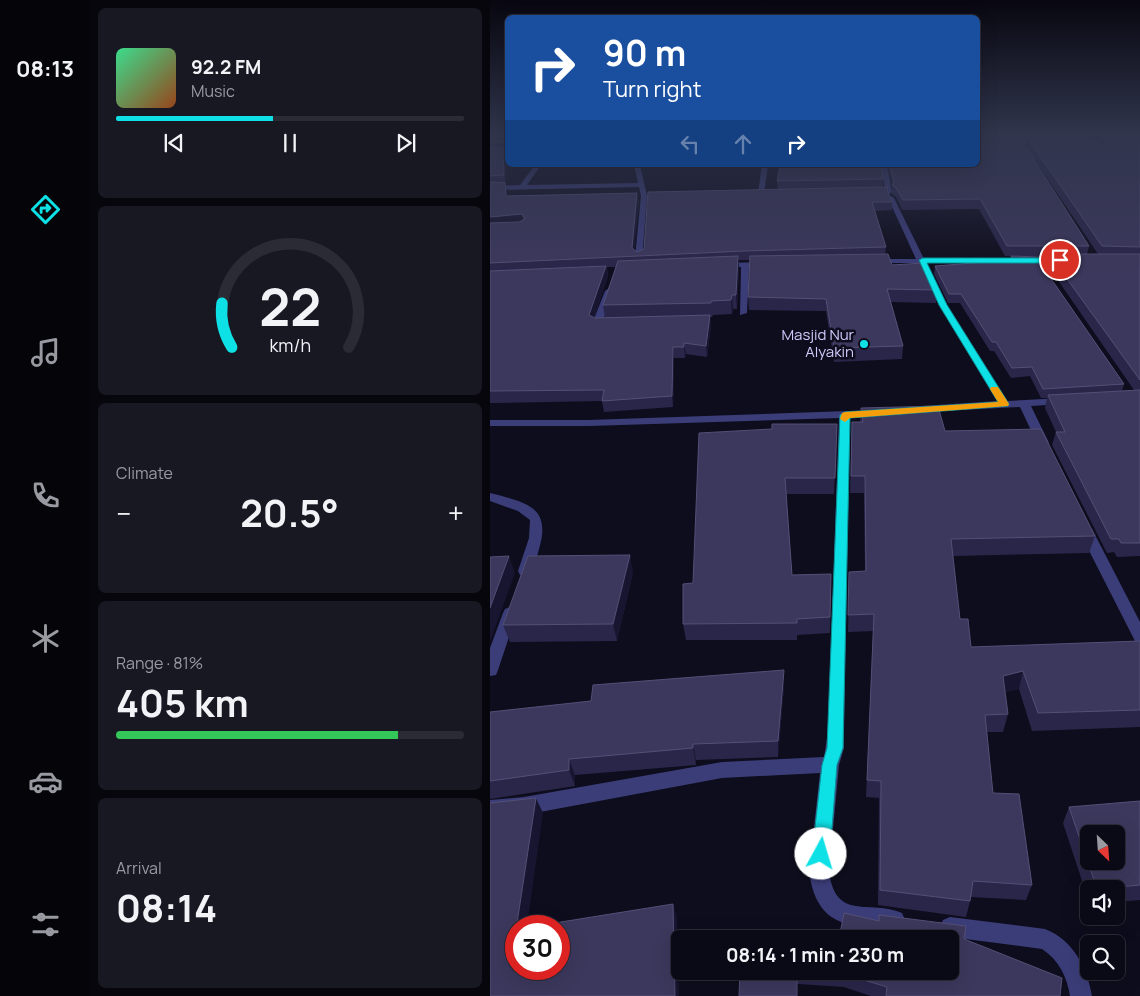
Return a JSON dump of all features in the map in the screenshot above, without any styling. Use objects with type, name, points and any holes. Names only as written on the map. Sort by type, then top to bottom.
[{"type":"street","points":[[522,188],[529,178]]},
{"type":"street","points":[[639,178],[644,196],[639,258]]},
{"type":"street","points":[[762,193],[764,178]]},
{"type":"street","points":[[859,192],[888,192],[886,178]]},
{"type":"street","points":[[490,188],[640,185]]},
{"type":"street","points":[[752,193],[771,193]]},
{"type":"street","points":[[644,196],[653,195]]},
{"type":"street","points":[[891,198],[923,260],[943,305],[1004,404]]},
{"type":"street","points":[[863,262],[923,260],[1078,261]]},
{"type":"street","points":[[1042,260],[1046,270]]},
{"type":"street","points":[[743,313],[744,264]]},
{"type":"street","points":[[716,265],[774,264]]},
{"type":"street","points":[[613,280],[597,324],[616,324]]},
{"type":"street","points":[[910,410],[1073,400]]},
{"type":"street","points":[[1024,403],[1049,456]]},
{"type":"street","points":[[490,423],[589,423],[892,412]]},
{"type":"street","points":[[845,415],[836,732],[835,748],[830,765],[819,872],[820,886],[826,902],[841,913],[1045,939],[1057,945],[1069,961],[1079,982],[1081,996]]},
{"type":"street","points":[[490,497],[531,511],[537,520],[538,533],[490,670]]},
{"type":"street","points":[[1079,517],[1140,637]]},
{"type":"street","points":[[490,809],[524,806],[722,770],[830,765]]},
{"type":"building","points":[[777,178],[883,179],[777,181]]},
{"type":"building","points":[[893,178],[1046,178],[1089,246],[1007,246],[980,199],[903,200],[892,185]]},
{"type":"building","points":[[1056,178],[1140,178],[1140,247],[1102,246]]},
{"type":"building","points":[[490,182],[505,183],[506,196],[637,193],[632,248],[637,252],[644,249],[648,192],[888,187],[887,190],[892,202],[872,202],[886,247],[744,251],[490,263],[490,223],[519,222],[525,219],[522,214],[490,217]]},
{"type":"building","points":[[888,254],[892,265],[923,263],[937,290],[887,289],[903,346],[834,348],[826,299],[748,297],[750,256]]},
{"type":"building","points":[[1053,254],[1140,254],[1140,380],[1057,265]]},
{"type":"building","points":[[738,256],[736,295],[732,295],[731,300],[711,301],[711,303],[603,305],[618,261]]},
{"type":"building","points":[[1011,256],[1040,257],[1045,270],[1124,384],[1043,389],[1032,367],[1012,368],[996,342],[992,342],[961,294],[949,294],[935,266],[1013,260]]},
{"type":"building","points":[[606,266],[589,315],[595,318],[710,315],[706,346],[684,343],[684,347],[673,347],[672,396],[602,401],[604,390],[490,391],[490,271]]},
{"type":"building","points":[[1140,390],[1140,543],[1121,543],[1119,539],[1111,539],[1056,432],[1065,432],[1048,395]]},
{"type":"building","points":[[938,406],[945,431],[1041,429],[1095,536],[951,539],[960,619],[968,619],[971,647],[1140,641],[1140,710],[1038,713],[1023,671],[1003,676],[1008,714],[985,715],[993,793],[1019,794],[1032,885],[973,881],[970,901],[880,890],[881,781],[867,780],[874,614],[848,615],[849,572],[866,571],[865,476],[851,476],[852,422],[863,422],[861,408]]},
{"type":"building","points":[[772,424],[837,424],[835,478],[785,478],[792,575],[831,574],[830,617],[797,619],[797,623],[683,624],[683,584],[693,583],[699,433],[772,429]]},
{"type":"building","points":[[630,555],[613,624],[503,625],[528,556]]},
{"type":"building","points":[[509,556],[490,608],[490,557]]},
{"type":"building","points":[[784,670],[778,741],[693,744],[693,748],[569,759],[569,770],[490,781],[490,712],[591,701],[593,685]]},
{"type":"building","points":[[536,798],[518,915],[505,915],[505,980],[570,980],[570,921],[673,904],[671,980],[675,980],[675,996],[490,996],[490,803]]},
{"type":"building","points":[[1140,801],[1140,885],[1125,886],[1125,880],[1094,880],[1091,870],[1125,870],[1125,825],[1080,825],[1080,839],[1069,807]]},
{"type":"building","points":[[844,913],[879,921],[879,915],[966,926],[964,939],[1062,978],[1060,996],[886,996],[887,987],[864,980],[959,980],[959,930],[841,930]]},
{"type":"building","points":[[740,980],[797,980],[797,996],[739,996]]},
{"type":"slow traffic","points":[[845,419],[845,415],[1004,404],[995,389]]},
{"type":"place","name":"Masjid Nur Alyakin","points":[[864,344]]},
{"type":"route","points":[[821,854],[830,765],[835,748],[836,732],[835,712],[845,415],[1004,404],[943,305],[923,260],[1060,260]]}]
